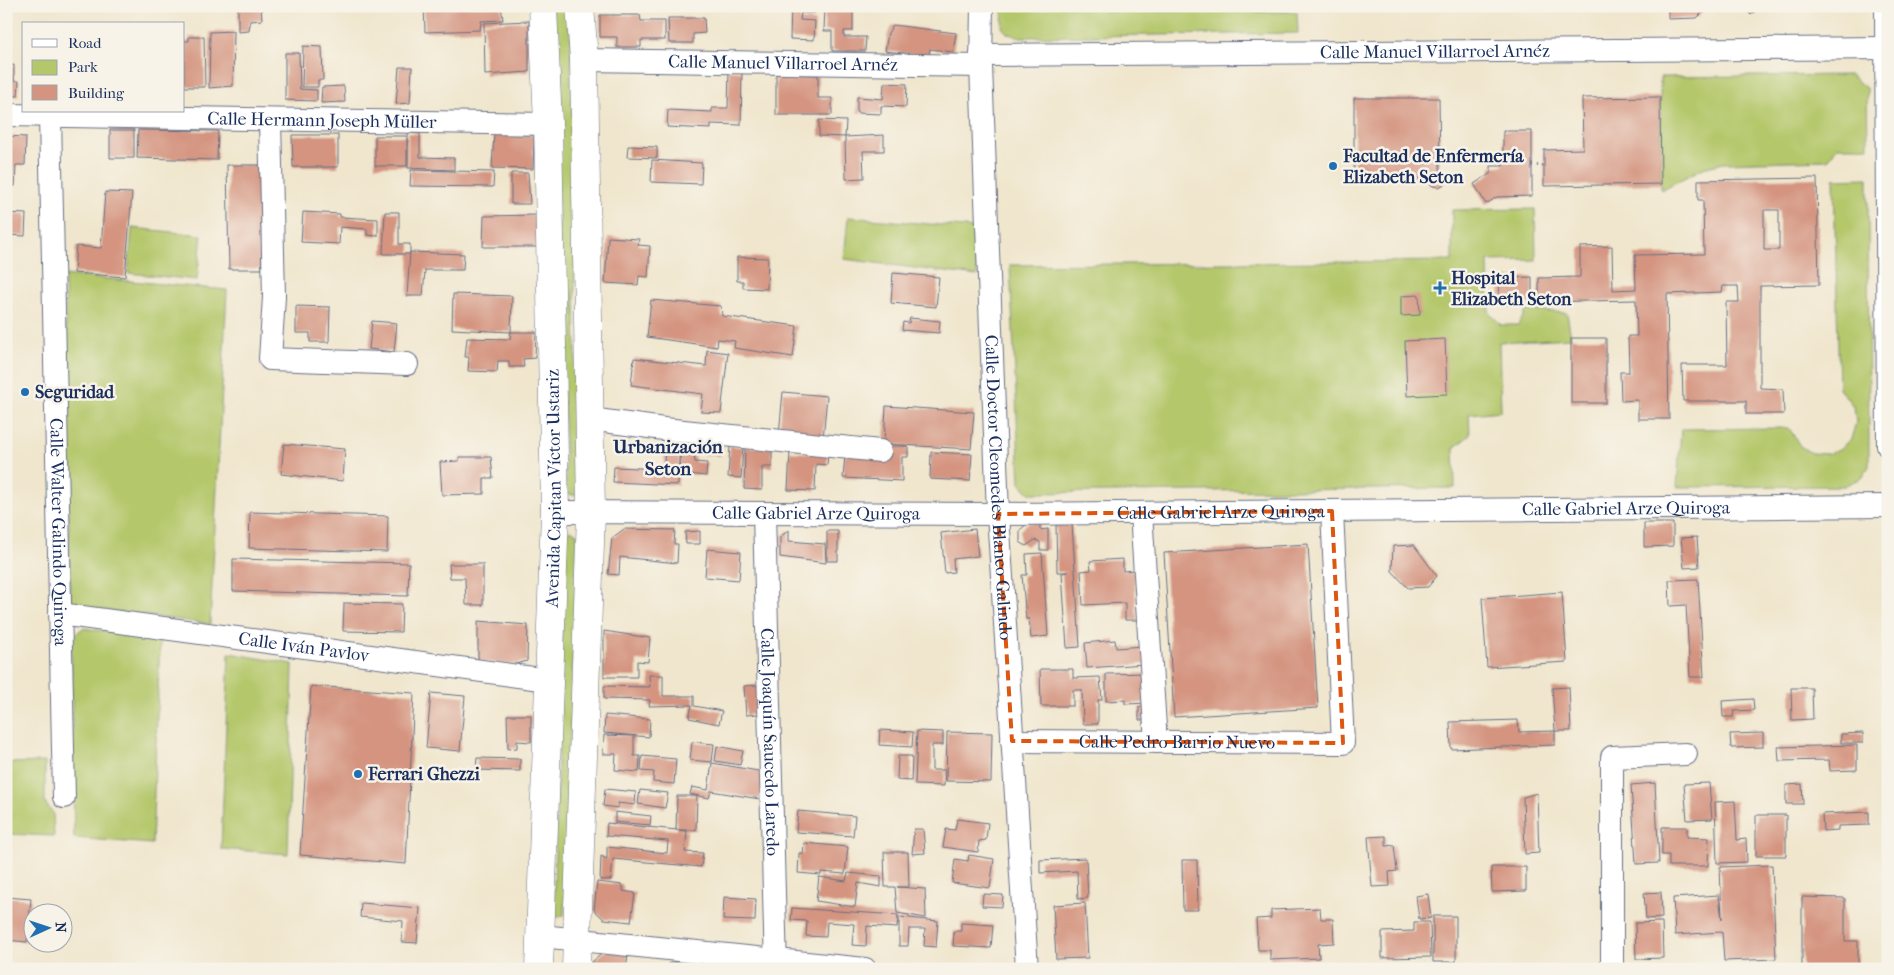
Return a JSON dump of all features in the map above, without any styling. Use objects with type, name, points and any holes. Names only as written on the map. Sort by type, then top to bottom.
[{"type":"main road","name":"Avenida Capitan Víctor Ustariz","points":[[539,969],[554,512],[548,124],[543,6]]},
{"type":"main road","name":"Avenida Capitan Víctor Ustariz","points":[[576,969],[591,513],[584,60],[580,6]]},
{"type":"street","name":"Calle Doctor Cleomedes Blanco Galindo","points":[[982,6],[981,61],[998,514],[1027,969]]},
{"type":"street","points":[[1886,6],[1888,446]]},
{"type":"street","name":"Calle Manuel Villarroel Arnéz","points":[[584,60],[981,61],[1887,48]]},
{"type":"street","name":"Calle Hermann Joseph Müller","points":[[6,115],[548,124]]},
{"type":"street","name":"Calle Walter Galindo Quiroga","points":[[50,116],[64,797]]},
{"type":"street","points":[[270,120],[274,297],[270,359],[407,364]]},
{"type":"street","points":[[590,419],[664,429],[880,451]]},
{"type":"street","name":"Calle Gabriel Arze Quiroga","points":[[554,512],[998,514],[1888,506]]},
{"type":"street","name":"Calle Pedro Barrio Nuevo","points":[[1012,741],[1342,743],[1332,511]]},
{"type":"street","points":[[1141,513],[1156,742]]},
{"type":"street","name":"Calle Joaquín Saucedo Laredo","points":[[764,514],[776,964]]},
{"type":"street","name":"Calle Iván Pavlov","points":[[60,614],[548,680]]},
{"type":"street","points":[[1612,969],[1612,757],[1686,754]]},
{"type":"street","points":[[541,936],[776,964],[865,969]]},
{"type":"path","points":[[1532,165],[1544,166]]},
{"type":"highlighted area","points":[[1332,511],[1343,743],[1012,741],[998,514]]},
{"type":"green space","points":[[553,6],[569,6],[571,43],[578,495],[566,492]]},
{"type":"green space","points":[[1003,6],[1104,6],[1104,11],[1297,12],[1298,33],[1017,37],[1007,33],[1002,27]]},
{"type":"green space","points":[[1850,75],[1867,89],[1868,147],[1837,147],[1828,160],[1723,163],[1703,168],[1661,190],[1660,77]]},
{"type":"green space","points":[[1868,178],[1869,466],[1863,477],[1844,486],[1677,487],[1681,429],[1789,428],[1800,446],[1811,453],[1828,454],[1839,449],[1851,439],[1856,422],[1854,407],[1839,389],[1834,179]]},
{"type":"green space","points":[[1535,209],[1536,260],[1488,261],[1489,312],[1501,325],[1518,325],[1527,310],[1567,313],[1571,338],[1499,342],[1501,411],[1469,414],[1470,435],[1454,448],[1455,488],[1029,493],[1020,483],[1010,265],[1452,261],[1452,210]]},
{"type":"green space","points":[[848,217],[975,228],[977,276],[844,259]]},
{"type":"green space","points":[[132,228],[202,235],[197,280],[128,273]]},
{"type":"green space","points":[[65,275],[227,290],[210,624],[74,606],[70,598]]},
{"type":"green space","points":[[571,530],[577,534],[564,915],[559,917],[553,916],[565,533]]},
{"type":"green space","points":[[83,628],[160,639],[152,844],[74,838],[71,638]]},
{"type":"green space","points":[[229,653],[293,664],[288,854],[221,849]]},
{"type":"green space","points":[[45,762],[45,803],[53,813],[54,836],[6,834],[6,763]]},
{"type":"building","points":[[238,6],[261,6],[262,20],[250,21],[249,31],[238,32]]},
{"type":"building","points":[[424,6],[501,6],[503,20],[481,21],[480,30],[425,32]]},
{"type":"building","points":[[791,6],[816,6],[815,13],[801,13],[800,20],[815,21],[814,40],[790,39]]},
{"type":"building","points":[[825,6],[853,6],[853,31],[844,31],[844,37],[866,37],[865,51],[832,51],[832,31],[824,31]]},
{"type":"building","points":[[1668,6],[1709,6],[1697,18],[1668,19]]},
{"type":"building","points":[[1743,6],[1761,6],[1751,15]]},
{"type":"building","points":[[600,15],[640,15],[641,21],[665,21],[665,40],[641,40],[641,47],[617,47],[617,37],[600,37]]},
{"type":"building","points":[[668,18],[704,18],[705,33],[693,34],[693,43],[669,43]]},
{"type":"building","points":[[529,21],[529,72],[485,75],[484,23]]},
{"type":"building","points":[[893,25],[956,33],[953,52],[930,49],[929,56],[885,51],[888,33]]},
{"type":"building","points":[[234,31],[233,86],[209,88],[210,32]]},
{"type":"building","points":[[189,37],[204,37],[205,87],[185,87],[185,41],[189,41]]},
{"type":"building","points":[[303,46],[322,47],[323,80],[318,80],[318,87],[302,87]]},
{"type":"building","points":[[285,53],[299,53],[300,89],[317,90],[317,101],[285,100]]},
{"type":"building","points":[[14,65],[14,81],[19,81],[18,96],[6,96],[6,66]]},
{"type":"building","points":[[399,67],[412,67],[410,103],[396,104]]},
{"type":"building","points":[[729,70],[742,71],[741,125],[711,124],[711,129],[667,127],[668,110],[712,112],[712,108],[728,108]]},
{"type":"building","points":[[776,74],[818,75],[818,98],[832,98],[832,115],[776,115]]},
{"type":"building","points":[[884,83],[907,84],[906,107],[881,106],[881,114],[857,113],[857,97],[883,99]]},
{"type":"building","points":[[344,86],[345,102],[321,103],[322,87]]},
{"type":"building","points":[[1660,97],[1661,184],[1544,186],[1544,150],[1583,149],[1582,98]]},
{"type":"building","points":[[1354,98],[1439,98],[1440,169],[1446,175],[1444,184],[1439,187],[1433,186],[1429,183],[1428,179],[1354,179]]},
{"type":"building","points":[[819,120],[846,121],[845,137],[819,136]]},
{"type":"building","points":[[110,130],[134,130],[134,158],[110,158]]},
{"type":"building","points":[[138,130],[218,131],[217,160],[137,158]]},
{"type":"building","points":[[1503,131],[1532,131],[1532,196],[1497,197],[1486,204],[1474,184],[1491,173],[1491,166],[1503,166]]},
{"type":"building","points":[[408,133],[420,134],[420,157],[454,158],[454,170],[408,168]]},
{"type":"building","points":[[494,134],[534,135],[533,169],[492,168]]},
{"type":"building","points":[[292,135],[338,135],[338,167],[293,167]]},
{"type":"building","points":[[884,135],[884,151],[863,151],[864,178],[846,179],[845,137]]},
{"type":"building","points":[[6,136],[26,137],[25,165],[16,165],[15,186],[6,186]]},
{"type":"building","points":[[375,136],[407,136],[407,166],[375,166]]},
{"type":"building","points":[[628,146],[657,147],[657,158],[627,157]]},
{"type":"building","points":[[652,160],[702,163],[701,184],[651,182]]},
{"type":"building","points":[[227,165],[260,165],[262,269],[229,269]]},
{"type":"building","points":[[411,170],[494,172],[493,187],[410,186]]},
{"type":"building","points":[[511,173],[528,173],[530,204],[511,204]]},
{"type":"building","points":[[1817,178],[1819,285],[1760,286],[1760,388],[1783,389],[1784,414],[1746,414],[1746,401],[1683,401],[1682,365],[1727,365],[1726,302],[1739,302],[1738,286],[1723,286],[1722,292],[1667,294],[1669,419],[1638,419],[1638,400],[1621,401],[1620,372],[1629,372],[1628,336],[1637,336],[1636,300],[1539,302],[1539,278],[1580,277],[1580,247],[1612,246],[1613,290],[1636,289],[1635,255],[1704,254],[1703,200],[1698,200],[1698,180]],"holes":[[[1764,210],[1779,210],[1779,250],[1764,250]]]},
{"type":"building","points":[[105,192],[132,193],[125,277],[74,273],[76,246],[101,248]]},
{"type":"building","points":[[303,212],[340,214],[340,217],[378,219],[378,236],[367,235],[367,229],[340,227],[339,244],[301,242]]},
{"type":"building","points":[[385,212],[399,212],[399,244],[410,244],[410,254],[383,254]]},
{"type":"building","points":[[6,213],[26,214],[25,236],[6,235]]},
{"type":"building","points":[[539,215],[538,247],[483,247],[484,216]]},
{"type":"building","points":[[608,237],[639,239],[638,245],[650,246],[648,277],[639,276],[638,285],[605,283]]},
{"type":"building","points":[[410,252],[464,254],[463,270],[425,270],[423,296],[407,296]]},
{"type":"building","points":[[737,257],[768,258],[767,289],[743,288],[743,281],[737,281]]},
{"type":"building","points":[[893,273],[939,277],[936,307],[891,303]]},
{"type":"building","points":[[1532,277],[1532,304],[1500,305],[1499,278]]},
{"type":"building","points":[[453,294],[512,296],[511,332],[452,329]]},
{"type":"building","points":[[1419,295],[1420,315],[1401,316],[1401,296]]},
{"type":"building","points":[[651,300],[721,306],[722,316],[797,326],[793,357],[734,348],[735,341],[718,339],[717,347],[647,337]]},
{"type":"building","points":[[296,306],[330,307],[329,342],[310,342],[310,333],[296,333]]},
{"type":"building","points":[[910,318],[940,321],[939,333],[902,330],[903,322],[909,323]]},
{"type":"building","points":[[372,321],[397,323],[394,352],[369,349]]},
{"type":"building","points":[[511,332],[536,332],[535,358],[523,359],[524,367],[509,367],[509,361],[498,361],[497,372],[468,371],[469,357],[465,357],[467,338],[510,339]]},
{"type":"building","points":[[1571,338],[1606,338],[1606,403],[1571,403]]},
{"type":"building","points":[[1445,339],[1447,394],[1407,396],[1405,341]]},
{"type":"building","points":[[707,350],[728,353],[721,413],[701,412],[703,394],[631,385],[634,358],[706,366]]},
{"type":"building","points":[[783,392],[827,396],[823,439],[779,435]]},
{"type":"building","points":[[6,404],[8,404],[8,437],[6,437]]},
{"type":"building","points":[[886,406],[974,412],[971,449],[884,444]]},
{"type":"building","points":[[665,437],[680,438],[678,485],[613,482],[614,467],[664,469]]},
{"type":"building","points":[[682,437],[722,440],[720,456],[694,453],[695,462],[707,463],[706,476],[679,473]]},
{"type":"building","points":[[284,444],[345,449],[343,481],[281,474]]},
{"type":"building","points":[[730,446],[743,447],[741,478],[728,477]]},
{"type":"building","points":[[887,446],[908,446],[908,457],[902,457],[902,481],[843,478],[845,456]]},
{"type":"building","points":[[745,447],[772,447],[772,467],[762,467],[762,490],[744,489]]},
{"type":"building","points":[[790,452],[828,454],[827,465],[816,464],[815,491],[788,490]]},
{"type":"building","points":[[931,452],[972,454],[970,481],[930,479]]},
{"type":"building","points":[[459,457],[491,457],[493,478],[484,478],[484,494],[442,495],[440,462],[459,461]]},
{"type":"building","points":[[250,512],[388,516],[387,552],[249,548]]},
{"type":"building","points":[[1040,522],[1040,530],[1048,529],[1048,550],[1040,550],[1040,542],[1035,540],[1026,546],[1020,542],[1020,530],[1028,523]]},
{"type":"building","points":[[1644,523],[1673,523],[1673,546],[1644,547]]},
{"type":"building","points":[[1072,524],[1080,647],[1067,648],[1062,573],[1068,572],[1057,572],[1056,525]]},
{"type":"building","points":[[624,529],[675,530],[674,544],[678,544],[677,563],[620,557],[619,575],[608,574],[612,538]]},
{"type":"building","points":[[975,529],[978,556],[953,559],[954,572],[945,573],[941,533]]},
{"type":"building","points":[[789,530],[789,541],[825,544],[826,563],[780,557],[780,537]]},
{"type":"building","points":[[700,531],[700,544],[686,544],[685,532]]},
{"type":"building","points":[[827,531],[838,531],[838,561],[827,561]]},
{"type":"building","points":[[1697,537],[1699,567],[1684,568],[1681,538]]},
{"type":"building","points":[[1308,544],[1318,708],[1174,717],[1164,553]]},
{"type":"building","points":[[1414,545],[1437,576],[1428,587],[1408,588],[1392,571],[1393,546]]},
{"type":"building","points":[[707,549],[741,552],[739,580],[705,577]]},
{"type":"building","points":[[1042,553],[1048,636],[1031,638],[1029,619],[1026,619],[1022,575],[1027,575],[1026,554]]},
{"type":"building","points":[[233,559],[409,563],[408,596],[233,591]]},
{"type":"building","points":[[1123,559],[1123,571],[1134,570],[1137,620],[1125,620],[1125,603],[1083,605],[1081,571],[1091,570],[1090,561]]},
{"type":"building","points":[[449,564],[483,564],[483,605],[466,605],[465,578],[450,578]]},
{"type":"building","points":[[1698,579],[1704,677],[1690,677],[1686,605],[1670,606],[1669,580]]},
{"type":"building","points":[[1562,592],[1567,662],[1487,667],[1482,598]]},
{"type":"building","points":[[344,603],[402,604],[401,632],[343,631]]},
{"type":"building","points":[[478,621],[528,625],[527,661],[512,665],[478,661]]},
{"type":"building","points":[[604,631],[650,638],[648,662],[637,661],[637,677],[604,677]]},
{"type":"building","points":[[1115,640],[1116,648],[1143,646],[1145,664],[1087,668],[1085,643]]},
{"type":"building","points":[[1040,669],[1073,669],[1073,678],[1100,677],[1102,700],[1098,700],[1098,724],[1083,724],[1082,690],[1073,690],[1073,706],[1041,706]]},
{"type":"building","points":[[1149,673],[1150,703],[1125,704],[1125,700],[1106,701],[1106,674]]},
{"type":"building","points":[[649,675],[663,675],[663,696],[694,696],[694,706],[722,711],[719,724],[689,718],[692,705],[649,706],[650,700],[604,699],[604,686],[650,687]]},
{"type":"building","points":[[757,685],[759,714],[746,715],[744,686]]},
{"type":"building","name":"Ferrari Ghezzi","points":[[311,686],[414,693],[406,864],[300,855]]},
{"type":"building","points":[[1569,687],[1571,731],[1555,731],[1552,688]]},
{"type":"building","points":[[1791,688],[1812,688],[1813,719],[1792,720]]},
{"type":"building","points":[[431,693],[465,696],[460,751],[426,748]]},
{"type":"building","points":[[1753,699],[1754,710],[1734,711],[1733,717],[1723,717],[1722,701]]},
{"type":"building","points":[[1152,706],[1152,720],[1139,720],[1139,707]]},
{"type":"building","points":[[507,715],[531,715],[531,742],[517,741],[517,748],[508,749]]},
{"type":"building","points":[[605,715],[650,719],[649,737],[604,733]]},
{"type":"building","points":[[1518,720],[1519,732],[1555,731],[1555,745],[1451,749],[1450,722]]},
{"type":"building","points":[[880,730],[913,732],[912,747],[879,745]]},
{"type":"building","points":[[917,731],[943,732],[943,745],[932,745],[932,770],[945,770],[944,786],[915,785]]},
{"type":"building","points":[[947,732],[992,733],[991,782],[946,781]]},
{"type":"building","points":[[1763,733],[1763,747],[1731,748],[1730,734]]},
{"type":"building","points":[[1863,733],[1863,743],[1841,743],[1841,734]]},
{"type":"building","points":[[604,735],[634,736],[634,756],[640,756],[639,772],[615,770],[616,754],[603,754]]},
{"type":"building","points":[[692,742],[714,744],[712,762],[690,760]]},
{"type":"building","points":[[1857,745],[1857,770],[1830,771],[1829,760],[1779,761],[1778,747]]},
{"type":"building","points":[[717,746],[743,751],[740,765],[715,761]]},
{"type":"building","points":[[642,756],[676,759],[674,784],[653,782],[654,772],[641,771]]},
{"type":"building","points":[[898,756],[912,756],[911,781],[897,780]]},
{"type":"building","points":[[477,758],[520,759],[520,771],[476,770]]},
{"type":"building","points":[[712,763],[764,772],[760,799],[711,791],[709,798],[690,794],[692,787],[708,790]]},
{"type":"building","points":[[1655,783],[1659,863],[1636,864],[1631,785]]},
{"type":"building","points":[[1709,783],[1712,819],[1687,820],[1684,784]]},
{"type":"building","points":[[1802,784],[1803,804],[1786,804],[1786,785]]},
{"type":"building","points":[[605,789],[636,792],[635,805],[618,803],[618,808],[603,806]]},
{"type":"building","points":[[640,790],[668,793],[665,808],[638,804]]},
{"type":"building","points":[[1537,793],[1539,853],[1525,854],[1523,797]]},
{"type":"building","points":[[677,796],[697,796],[696,830],[676,830]]},
{"type":"building","points":[[1735,801],[1737,840],[1746,839],[1747,862],[1717,863],[1715,802]]},
{"type":"building","points":[[798,811],[855,816],[853,836],[796,832]]},
{"type":"building","points":[[615,812],[651,816],[650,825],[615,822]]},
{"type":"building","points":[[1869,812],[1869,825],[1838,826],[1838,830],[1823,831],[1822,814]]},
{"type":"building","points":[[1756,815],[1786,815],[1786,856],[1756,856]]},
{"type":"building","points":[[957,819],[988,823],[986,840],[979,841],[978,852],[943,847],[946,829],[955,830]]},
{"type":"building","points":[[607,823],[687,831],[685,852],[703,853],[701,867],[613,859],[611,880],[600,880],[601,856],[607,859],[607,847],[667,853],[668,841],[606,836]]},
{"type":"building","points":[[1662,827],[1687,827],[1687,837],[1709,838],[1708,866],[1669,866],[1669,855],[1662,855]]},
{"type":"building","points":[[914,829],[923,829],[925,853],[912,854]]},
{"type":"building","points":[[1386,836],[1386,846],[1394,845],[1397,871],[1389,872],[1390,886],[1372,887],[1368,837]]},
{"type":"building","points":[[804,843],[848,847],[845,874],[821,872],[821,875],[798,873],[799,853],[803,854]]},
{"type":"building","points":[[884,852],[908,852],[909,887],[897,887],[925,889],[926,918],[897,913],[895,887],[885,887]]},
{"type":"building","points":[[969,855],[994,859],[990,888],[952,883],[955,859],[968,861]]},
{"type":"building","points":[[1086,858],[1088,898],[1078,899],[1077,871],[1040,873],[1040,860]]},
{"type":"building","points":[[1182,860],[1197,860],[1198,910],[1183,910]]},
{"type":"building","points":[[1772,865],[1776,959],[1724,961],[1722,932],[1675,935],[1673,898],[1719,895],[1722,920],[1720,867]]},
{"type":"building","points":[[1491,867],[1526,867],[1526,891],[1492,892]]},
{"type":"building","points":[[848,873],[881,876],[881,887],[858,883],[855,907],[816,901],[819,877],[846,881]]},
{"type":"building","points":[[597,882],[623,885],[623,891],[635,893],[631,922],[604,919],[594,910]]},
{"type":"building","points":[[1661,892],[1662,918],[1646,919],[1644,893]]},
{"type":"building","points":[[983,894],[1003,895],[1002,907],[982,906]]},
{"type":"building","points":[[1428,894],[1431,918],[1419,919],[1416,896]]},
{"type":"building","points":[[6,897],[31,899],[31,902],[22,902],[22,942],[6,940]]},
{"type":"building","points":[[724,897],[756,899],[755,921],[723,920]]},
{"type":"building","points":[[1802,897],[1845,898],[1845,941],[1858,941],[1858,969],[1802,969]]},
{"type":"building","points":[[361,903],[420,908],[417,943],[402,942],[403,921],[360,917]]},
{"type":"building","points":[[1085,903],[1088,958],[1056,959],[1053,905]]},
{"type":"building","points":[[792,908],[898,915],[897,928],[867,926],[866,946],[852,945],[854,924],[827,922],[826,937],[806,936],[807,921],[791,920]]},
{"type":"building","points":[[1320,908],[1321,919],[1333,919],[1334,943],[1318,944],[1319,958],[1270,960],[1270,950],[1258,950],[1256,919],[1271,918],[1271,910]]},
{"type":"building","points":[[1433,916],[1456,916],[1456,962],[1433,962]]},
{"type":"building","points":[[899,917],[938,921],[936,947],[924,946],[925,929],[909,929],[908,946],[899,946]]},
{"type":"building","points":[[1414,922],[1430,922],[1431,957],[1382,958],[1382,932],[1414,931]]},
{"type":"building","points":[[1662,922],[1663,958],[1636,959],[1635,923]]},
{"type":"building","points":[[961,923],[993,925],[991,948],[953,946],[954,931],[961,931]]},
{"type":"building","points":[[608,949],[629,949],[626,969],[593,969],[593,961]]},
{"type":"building","points":[[669,963],[699,963],[699,969],[669,969]]},
{"type":"place","name":"Facultad de Enfermería Elizabeth Seton","points":[[1333,166]]},
{"type":"place","name":"Hospital Elizabeth Seton","points":[[1440,288]]},
{"type":"place","name":"Seguridad","points":[[25,392]]},
{"type":"place","name":"Ferrari Ghezzi","points":[[358,774]]},
{"type":"district","name":"Urbanización Seton","points":[[668,457]]}]
